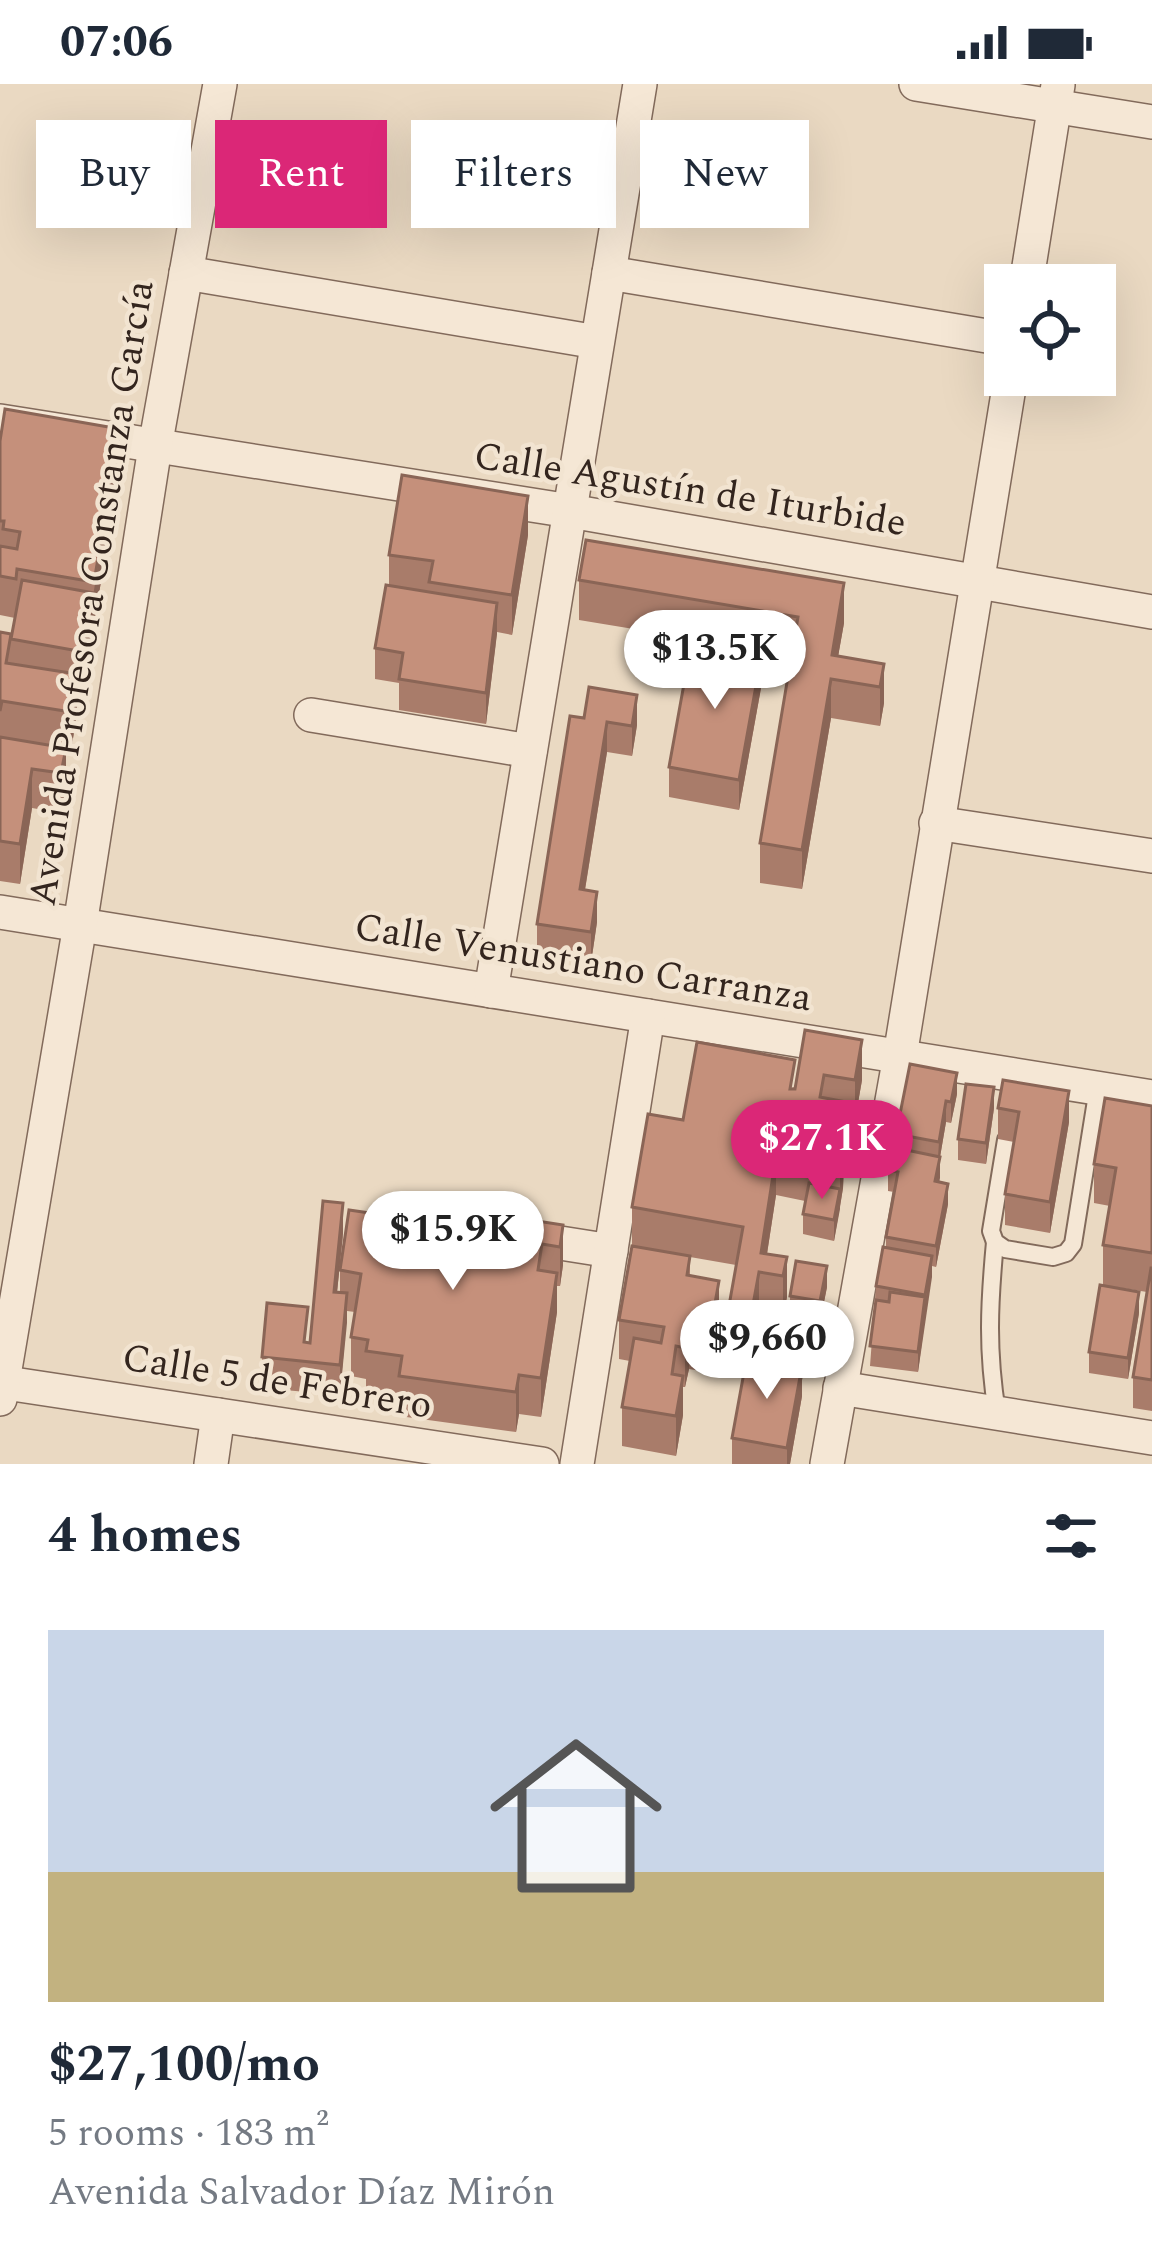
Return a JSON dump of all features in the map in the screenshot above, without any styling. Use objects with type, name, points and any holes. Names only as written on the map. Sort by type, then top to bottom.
[{"type":"street","name":"Avenida Profesora Constanza García","points":[[1,1388],[155,447],[220,84]]},
{"type":"street","points":[[491,991],[640,84]]},
{"type":"street","points":[[916,84],[1056,95],[1152,122]]},
{"type":"street","points":[[1029,264],[1056,95]]},
{"type":"street","points":[[186,273],[597,342]]},
{"type":"street","points":[[609,273],[984,336]]},
{"type":"street","points":[[827,1464],[900,1056],[1007,396]]},
{"type":"street","name":"Calle Agustín de Iturbide","points":[[0,421],[570,511],[1152,611]]},
{"type":"street","points":[[311,715],[530,752]]},
{"type":"street","points":[[936,823],[1152,856]]},
{"type":"street","name":"Calle Venustiano Carranza","points":[[0,912],[900,1056],[1016,1084],[1098,1088],[1152,1097]]},
{"type":"street","points":[[577,1464],[648,1016]]},
{"type":"street","points":[[499,1234],[611,1251]]},
{"type":"street","name":"Calle 5 de Febrero","points":[[1,1388],[542,1464]]},
{"type":"street","points":[[840,1388],[1152,1438]]},
{"type":"street","points":[[211,1464],[218,1415]]},
{"type":"lane","points":[[995,1242],[1005,1249],[1053,1257],[1066,1253],[1073,1244],[1098,1088]]},
{"type":"lane","points":[[997,1413],[988,1319],[992,1232],[1006,1140]]},
{"type":"building","points":[[5,409],[120,429],[94,582],[17,569],[16,579],[0,576],[0,546],[17,549],[20,532],[3,529],[4,521],[0,521]]},
{"type":"building","points":[[402,475],[528,496],[512,595],[429,582],[433,561],[389,555]]},
{"type":"building","points":[[586,540],[844,583],[832,655],[884,664],[880,687],[831,679],[802,850],[760,843],[798,617],[579,580]]},
{"type":"building","points":[[22,580],[94,593],[84,652],[11,639]]},
{"type":"building","points":[[386,585],[497,603],[486,693],[399,679],[403,653],[375,648]]},
{"type":"building","points":[[0,632],[11,634],[6,663],[77,674],[71,712],[2,701],[0,711]]},
{"type":"building","points":[[691,645],[761,658],[739,780],[669,767]]},
{"type":"building","points":[[589,687],[637,695],[632,726],[607,722],[580,889],[597,892],[591,932],[537,924],[570,716],[584,718]]},
{"type":"building","points":[[0,737],[66,748],[61,773],[32,769],[20,844],[0,841]]},
{"type":"building","points":[[805,1030],[862,1040],[855,1080],[824,1075],[820,1097],[846,1102],[838,1147],[843,1148],[840,1167],[776,1156],[761,1253],[787,1257],[783,1276],[759,1272],[750,1321],[741,1320],[738,1338],[689,1329],[685,1348],[676,1346],[672,1374],[683,1376],[676,1416],[622,1407],[634,1338],[661,1343],[664,1327],[619,1320],[632,1246],[690,1256],[687,1275],[719,1281],[713,1314],[727,1317],[743,1227],[632,1207],[648,1114],[683,1120],[697,1042],[795,1060],[790,1089],[795,1089]]},
{"type":"building","points":[[910,1064],[957,1073],[939,1142],[896,1134]]},
{"type":"building","points":[[1003,1080],[1069,1091],[1050,1202],[1005,1194],[1019,1112],[998,1108]]},
{"type":"building","points":[[966,1084],[994,1087],[986,1143],[958,1139]]},
{"type":"building","points":[[1105,1098],[1152,1106],[1152,1253],[1103,1245],[1116,1168],[1094,1164]]},
{"type":"building","points":[[892,1147],[940,1157],[935,1181],[948,1184],[936,1246],[886,1237],[898,1172],[888,1170]]},
{"type":"building","points":[[809,1183],[840,1189],[834,1220],[803,1214]]},
{"type":"building","points":[[323,1201],[343,1203],[334,1292],[347,1293],[340,1365],[262,1357],[267,1303],[308,1307],[304,1342],[310,1343]]},
{"type":"building","points":[[420,1203],[563,1225],[560,1247],[542,1244],[538,1270],[557,1273],[541,1378],[519,1375],[516,1392],[399,1376],[402,1356],[366,1351],[368,1340],[351,1337],[361,1274],[340,1270],[349,1210],[418,1220]]},
{"type":"building","points":[[883,1247],[932,1256],[925,1295],[876,1286]]},
{"type":"building","points":[[796,1261],[827,1266],[820,1301],[790,1296]]},
{"type":"building","points":[[1152,1268],[1152,1380],[1133,1377]]},
{"type":"building","points":[[1100,1285],[1139,1292],[1128,1358],[1089,1352]]},
{"type":"building","points":[[890,1292],[925,1297],[918,1352],[870,1346],[876,1300],[889,1302]]},
{"type":"building","points":[[760,1323],[807,1331],[801,1362],[755,1354]]},
{"type":"building","points":[[747,1356],[802,1366],[787,1448],[732,1438]]}]
